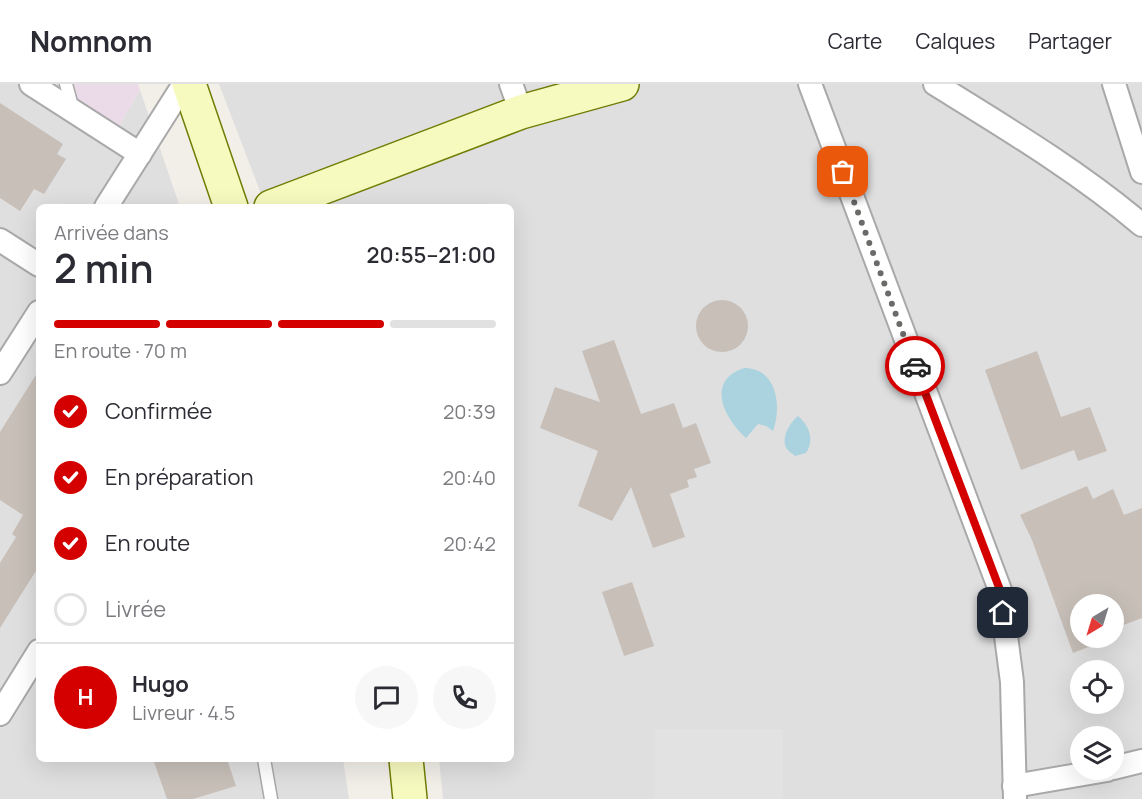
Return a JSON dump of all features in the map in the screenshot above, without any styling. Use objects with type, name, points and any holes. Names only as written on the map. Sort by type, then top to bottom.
[{"type":"street","points":[[31,84],[140,154]]},
{"type":"street","points":[[108,204],[184,84]]},
{"type":"street","points":[[189,84],[230,204]]},
{"type":"street","points":[[278,204],[516,98],[622,84]]},
{"type":"street","points":[[810,84],[1000,590],[1012,682],[1015,792],[1070,779]]},
{"type":"street","points":[[935,84],[1030,144],[1101,193],[1142,225]]},
{"type":"street","points":[[1114,84],[1142,172]]},
{"type":"street","points":[[0,240],[36,263]]},
{"type":"street","points":[[0,373],[36,317]]},
{"type":"street","points":[[0,714],[36,656]]},
{"type":"street","points":[[1124,765],[1142,761]]},
{"type":"street","points":[[406,762],[410,799]]},
{"type":"lane","points":[[66,84],[73,111]]},
{"type":"lane","points":[[265,762],[271,799]]},
{"type":"shaded area","points":[[0,84],[54,84],[119,126],[140,90],[179,204],[36,204],[36,762],[343,762],[349,799],[0,799]]},
{"type":"shaded area","points":[[54,84],[138,84],[140,90],[119,126]]},
{"type":"shaded area","points":[[219,84],[1142,84],[1142,799],[443,799],[439,762],[514,762],[514,204],[265,204]]},
{"type":"shaded area","points":[[654,729],[783,729],[783,799],[655,799]]},
{"type":"water","points":[[744,368],[764,374],[770,381],[774,390],[777,411],[773,431],[758,424],[746,438],[731,420],[722,400],[725,382],[732,374]]},
{"type":"water","points":[[798,416],[808,428],[810,443],[806,453],[795,456],[785,445],[785,436],[789,426]]},
{"type":"building","points":[[0,103],[63,144],[57,154],[66,159],[44,194],[34,189],[20,211],[0,198]]},
{"type":"building","points":[[717,300],[727,300],[741,307],[748,326],[741,345],[727,352],[717,352],[707,348],[700,341],[696,331],[696,321],[700,311],[707,304]]},
{"type":"building","points":[[614,340],[641,414],[674,403],[683,428],[696,423],[711,463],[694,469],[697,477],[687,480],[689,487],[670,494],[685,537],[653,548],[631,487],[612,521],[578,506],[598,451],[540,428],[555,387],[600,402],[582,351]]},
{"type":"building","points":[[1037,351],[1061,417],[1090,407],[1107,451],[1078,461],[1074,450],[1021,470],[985,370]]},
{"type":"building","points":[[36,375],[36,571],[0,628],[0,563],[16,537],[12,534],[23,515],[0,500],[0,432]]},
{"type":"building","points":[[1087,486],[1093,499],[1113,489],[1124,515],[1142,508],[1142,618],[1124,625],[1124,594],[1070,594],[1070,645],[1032,540],[1020,515]]},
{"type":"building","points":[[632,582],[654,646],[624,656],[602,592]]},
{"type":"building","points":[[1071,648],[1086,648],[1073,653]]},
{"type":"building","points":[[154,762],[228,762],[236,786],[193,799],[167,799]]},
{"type":"way so far","points":[[843,172],[915,366]]},
{"type":"route","points":[[915,366],[1000,590],[1003,613]]}]
